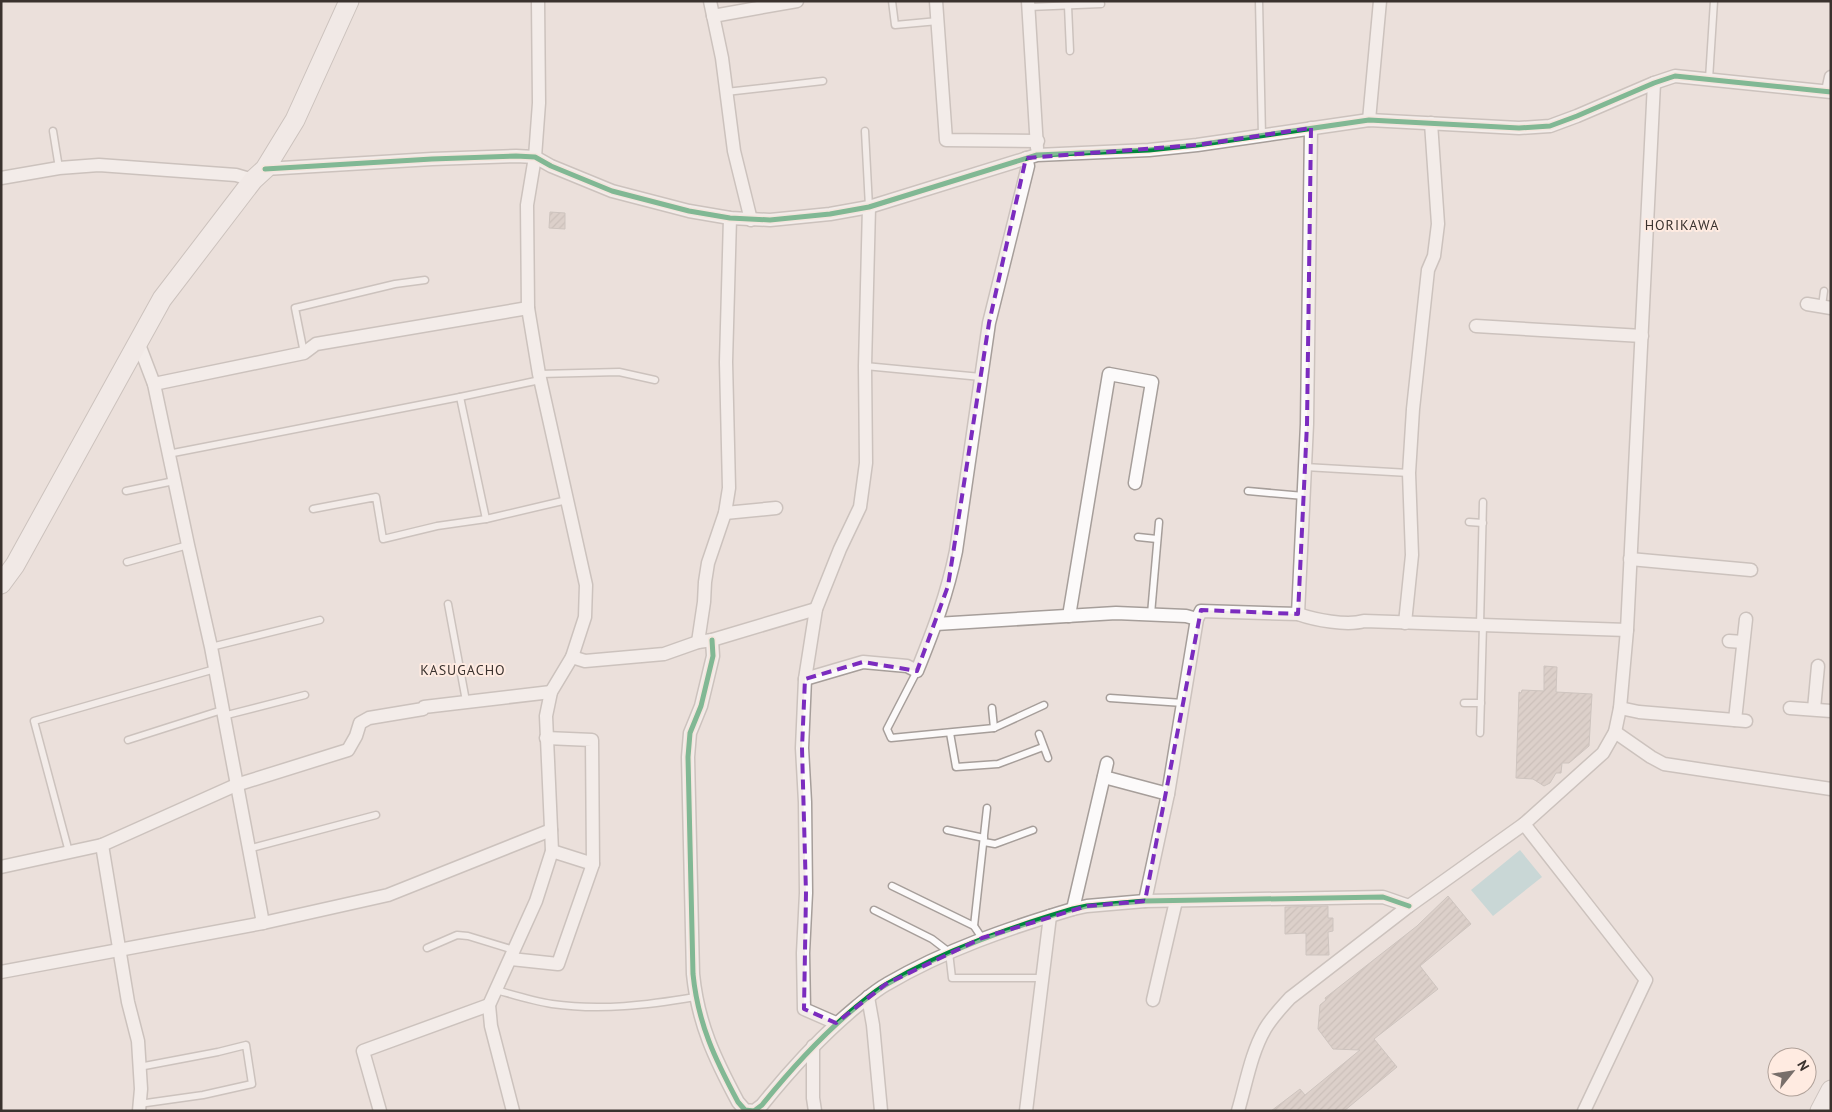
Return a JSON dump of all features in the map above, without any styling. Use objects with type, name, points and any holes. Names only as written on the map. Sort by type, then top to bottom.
[{"type":"street","points":[[1,584],[15,565],[162,299],[259,174],[295,120],[349,1]]},
{"type":"street","points":[[513,1111],[491,1026],[490,1005],[536,901],[552,851],[546,716],[551,692],[572,657],[585,617],[586,585],[539,377],[528,308],[527,205],[535,157],[539,103],[538,1]]},
{"type":"street","points":[[710,1],[734,151],[751,220]]},
{"type":"street","points":[[713,16],[797,1]]},
{"type":"street","points":[[936,1],[946,140],[1038,141]]},
{"type":"street","points":[[1369,120],[1380,1]]},
{"type":"street","points":[[805,679],[863,662],[908,666],[917,670],[936,624],[948,586],[956,550],[989,323],[1028,166],[1038,141],[1028,4]]},
{"type":"street","points":[[1,178],[59,168],[99,165],[236,176],[440,159],[535,157],[551,166],[612,191],[689,211],[730,218],[770,220],[869,207],[1032,156],[1149,150],[1197,145],[1369,120],[1519,128],[1550,126],[1654,82],[1675,76],[1830,91],[1831,77]]},
{"type":"street","points":[[1238,1111],[1253,1058],[1264,1030],[1273,1016],[1290,998],[1409,906],[1524,824],[1603,753],[1615,732],[1620,708],[1627,630],[1654,82]]},
{"type":"street","points":[[1406,623],[1412,555],[1408,473],[1413,410],[1428,270],[1434,256],[1438,224],[1431,123]]},
{"type":"street","points":[[1298,614],[1307,424],[1311,128]]},
{"type":"street","points":[[836,1023],[804,1009],[803,953],[806,884],[802,748],[805,679],[816,609],[840,549],[860,507],[866,463],[864,366],[869,207]]},
{"type":"street","points":[[698,642],[704,602],[704,582],[708,563],[725,514],[729,488],[726,362],[730,218]]},
{"type":"street","points":[[1807,304],[1826,307]]},
{"type":"street","points":[[154,384],[304,354],[316,344],[528,308]]},
{"type":"street","points":[[1476,326],[1642,336]]},
{"type":"street","points":[[138,342],[154,384],[211,647],[263,924]]},
{"type":"street","points":[[1068,616],[1109,374],[1152,382],[1136,483]]},
{"type":"street","points":[[725,514],[776,508]]},
{"type":"street","points":[[1630,559],[1751,570]]},
{"type":"street","points":[[572,657],[585,661],[664,654],[698,642],[712,640],[816,609]]},
{"type":"street","points":[[1145,902],[1168,794],[1197,619],[1201,611],[1298,614],[1311,618],[1357,624],[1364,621],[1627,630]]},
{"type":"street","points":[[936,624],[1116,613],[1186,616],[1197,619]]},
{"type":"street","points":[[1620,708],[1640,712],[1741,721],[1746,618]]},
{"type":"street","points":[[712,640],[713,656],[701,706],[690,733],[688,757],[695,997],[712,1050],[738,1102],[745,1110],[754,1111],[762,1105],[812,1046],[836,1023],[886,984],[949,952],[982,938],[1050,916],[1087,906],[1176,901],[1383,897],[1409,906]]},
{"type":"street","points":[[1729,641],[1744,642]]},
{"type":"street","points":[[1814,709],[1818,666]]},
{"type":"street","points":[[1,867],[102,845],[236,785],[348,750],[360,724],[369,718],[466,701],[551,692]]},
{"type":"street","points":[[1790,708],[1831,710]]},
{"type":"street","points":[[1615,732],[1664,764],[1831,789]]},
{"type":"street","points":[[513,955],[558,964],[593,864],[592,740],[546,738]]},
{"type":"street","points":[[1073,909],[1107,763]]},
{"type":"street","points":[[1104,778],[1168,794]]},
{"type":"street","points":[[1524,824],[1646,980],[1584,1111]]},
{"type":"street","points":[[1,972],[263,924],[388,895],[551,830]]},
{"type":"street","points":[[102,845],[128,1002],[138,1041],[141,1089],[139,1107]]},
{"type":"street","points":[[552,851],[593,864]]},
{"type":"street","points":[[1152,1000],[1176,901]]},
{"type":"street","points":[[1026,1111],[1050,916]]},
{"type":"street","points":[[868,997],[873,1025],[881,1111]]},
{"type":"street","points":[[380,1111],[363,1051],[490,1005]]},
{"type":"street","points":[[812,1046],[815,1111]]},
{"type":"street","points":[[1820,1111],[1831,1090]]},
{"type":"lane","points":[[892,1],[895,25],[938,21]]},
{"type":"lane","points":[[1259,1],[1262,136]]},
{"type":"lane","points":[[1709,79],[1714,1]]},
{"type":"lane","points":[[1028,4],[1068,6],[1101,4]]},
{"type":"lane","points":[[1068,6],[1070,51]]},
{"type":"lane","points":[[726,92],[822,81]]},
{"type":"lane","points":[[53,131],[59,168]]},
{"type":"lane","points":[[865,131],[869,207]]},
{"type":"lane","points":[[304,354],[295,308],[394,284],[425,280]]},
{"type":"lane","points":[[1824,290],[1826,307]]},
{"type":"lane","points":[[864,366],[981,377]]},
{"type":"lane","points":[[168,454],[460,398],[539,377],[619,372],[654,380]]},
{"type":"lane","points":[[460,398],[486,519]]},
{"type":"lane","points":[[1304,467],[1408,473]]},
{"type":"lane","points":[[126,491],[174,481]]},
{"type":"lane","points":[[1248,491],[1304,496]]},
{"type":"lane","points":[[313,509],[376,497],[383,539],[437,526],[486,519],[567,500]]},
{"type":"lane","points":[[1480,733],[1484,502]]},
{"type":"lane","points":[[1151,614],[1159,522]]},
{"type":"lane","points":[[1469,522],[1483,524]]},
{"type":"lane","points":[[1138,537],[1157,539]]},
{"type":"lane","points":[[127,562],[188,546]]},
{"type":"lane","points":[[448,604],[466,701]]},
{"type":"lane","points":[[211,647],[320,620]]},
{"type":"lane","points":[[69,852],[34,721],[214,669]]},
{"type":"lane","points":[[917,670],[887,728],[891,738],[994,728],[1044,705]]},
{"type":"lane","points":[[128,740],[222,713],[306,694]]},
{"type":"lane","points":[[1110,698],[1183,703]]},
{"type":"lane","points":[[1464,703],[1481,703]]},
{"type":"lane","points":[[992,708],[994,728]]},
{"type":"lane","points":[[950,733],[956,767],[998,764],[1043,746]]},
{"type":"lane","points":[[1039,734],[1048,758]]},
{"type":"lane","points":[[974,926],[987,808]]},
{"type":"lane","points":[[248,849],[376,815]]},
{"type":"lane","points":[[947,830],[995,844],[1033,830]]},
{"type":"lane","points":[[892,886],[974,926],[982,938]]},
{"type":"lane","points":[[874,910],[932,939],[949,952],[952,978],[1042,978]]},
{"type":"lane","points":[[427,948],[457,935],[468,936],[513,955]]},
{"type":"lane","points":[[496,990],[552,1004],[606,1008],[695,997]]},
{"type":"lane","points":[[139,1107],[252,1084],[246,1045],[140,1067]]},
{"type":"highlighted area","points":[[1311,128],[1307,424],[1298,614],[1201,610],[1145,901],[1087,906],[982,938],[886,984],[836,1023],[804,1009],[806,893],[802,748],[805,679],[863,662],[917,671],[948,586],[989,323],[1026,158],[1197,145]]},
{"type":"water","points":[[1520,850],[1542,877],[1493,916],[1471,890]]},
{"type":"building","points":[[550,212],[565,213],[565,229],[549,228]]},
{"type":"building","points":[[1544,666],[1557,667],[1556,692],[1592,694],[1589,746],[1569,763],[1562,763],[1561,773],[1556,773],[1550,783],[1544,786],[1533,779],[1516,778],[1519,692],[1521,693],[1522,690],[1544,691]]},
{"type":"building","points":[[1448,896],[1471,924],[1420,966],[1438,989],[1374,1039],[1397,1067],[1344,1111],[1271,1111],[1300,1089],[1305,1095],[1360,1050],[1333,1049],[1318,1029],[1320,1005],[1326,1000],[1325,998],[1417,926]]},
{"type":"building","points":[[1328,906],[1328,918],[1333,918],[1333,931],[1328,932],[1329,955],[1306,955],[1306,933],[1285,934],[1285,907]]},
{"type":"cycle path","points":[[265,169],[432,159],[535,157],[551,166],[612,191],[689,211],[730,218],[770,220],[830,214],[869,207],[1037,155],[1149,150],[1197,145],[1369,120],[1519,128],[1550,126],[1675,76],[1831,92]]},
{"type":"cycle path","points":[[712,640],[713,656],[701,706],[690,733],[688,757],[693,974],[699,1009],[709,1041],[738,1102],[745,1110],[754,1111],[762,1105],[819,1041],[843,1018],[883,986],[954,950],[1049,916],[1087,906],[1145,901],[1383,897],[1409,906]]},
{"type":"district","name":"HORIKAWA","points":[[1682,225]]},
{"type":"district","name":"KASUGACHO","points":[[463,670]]}]
